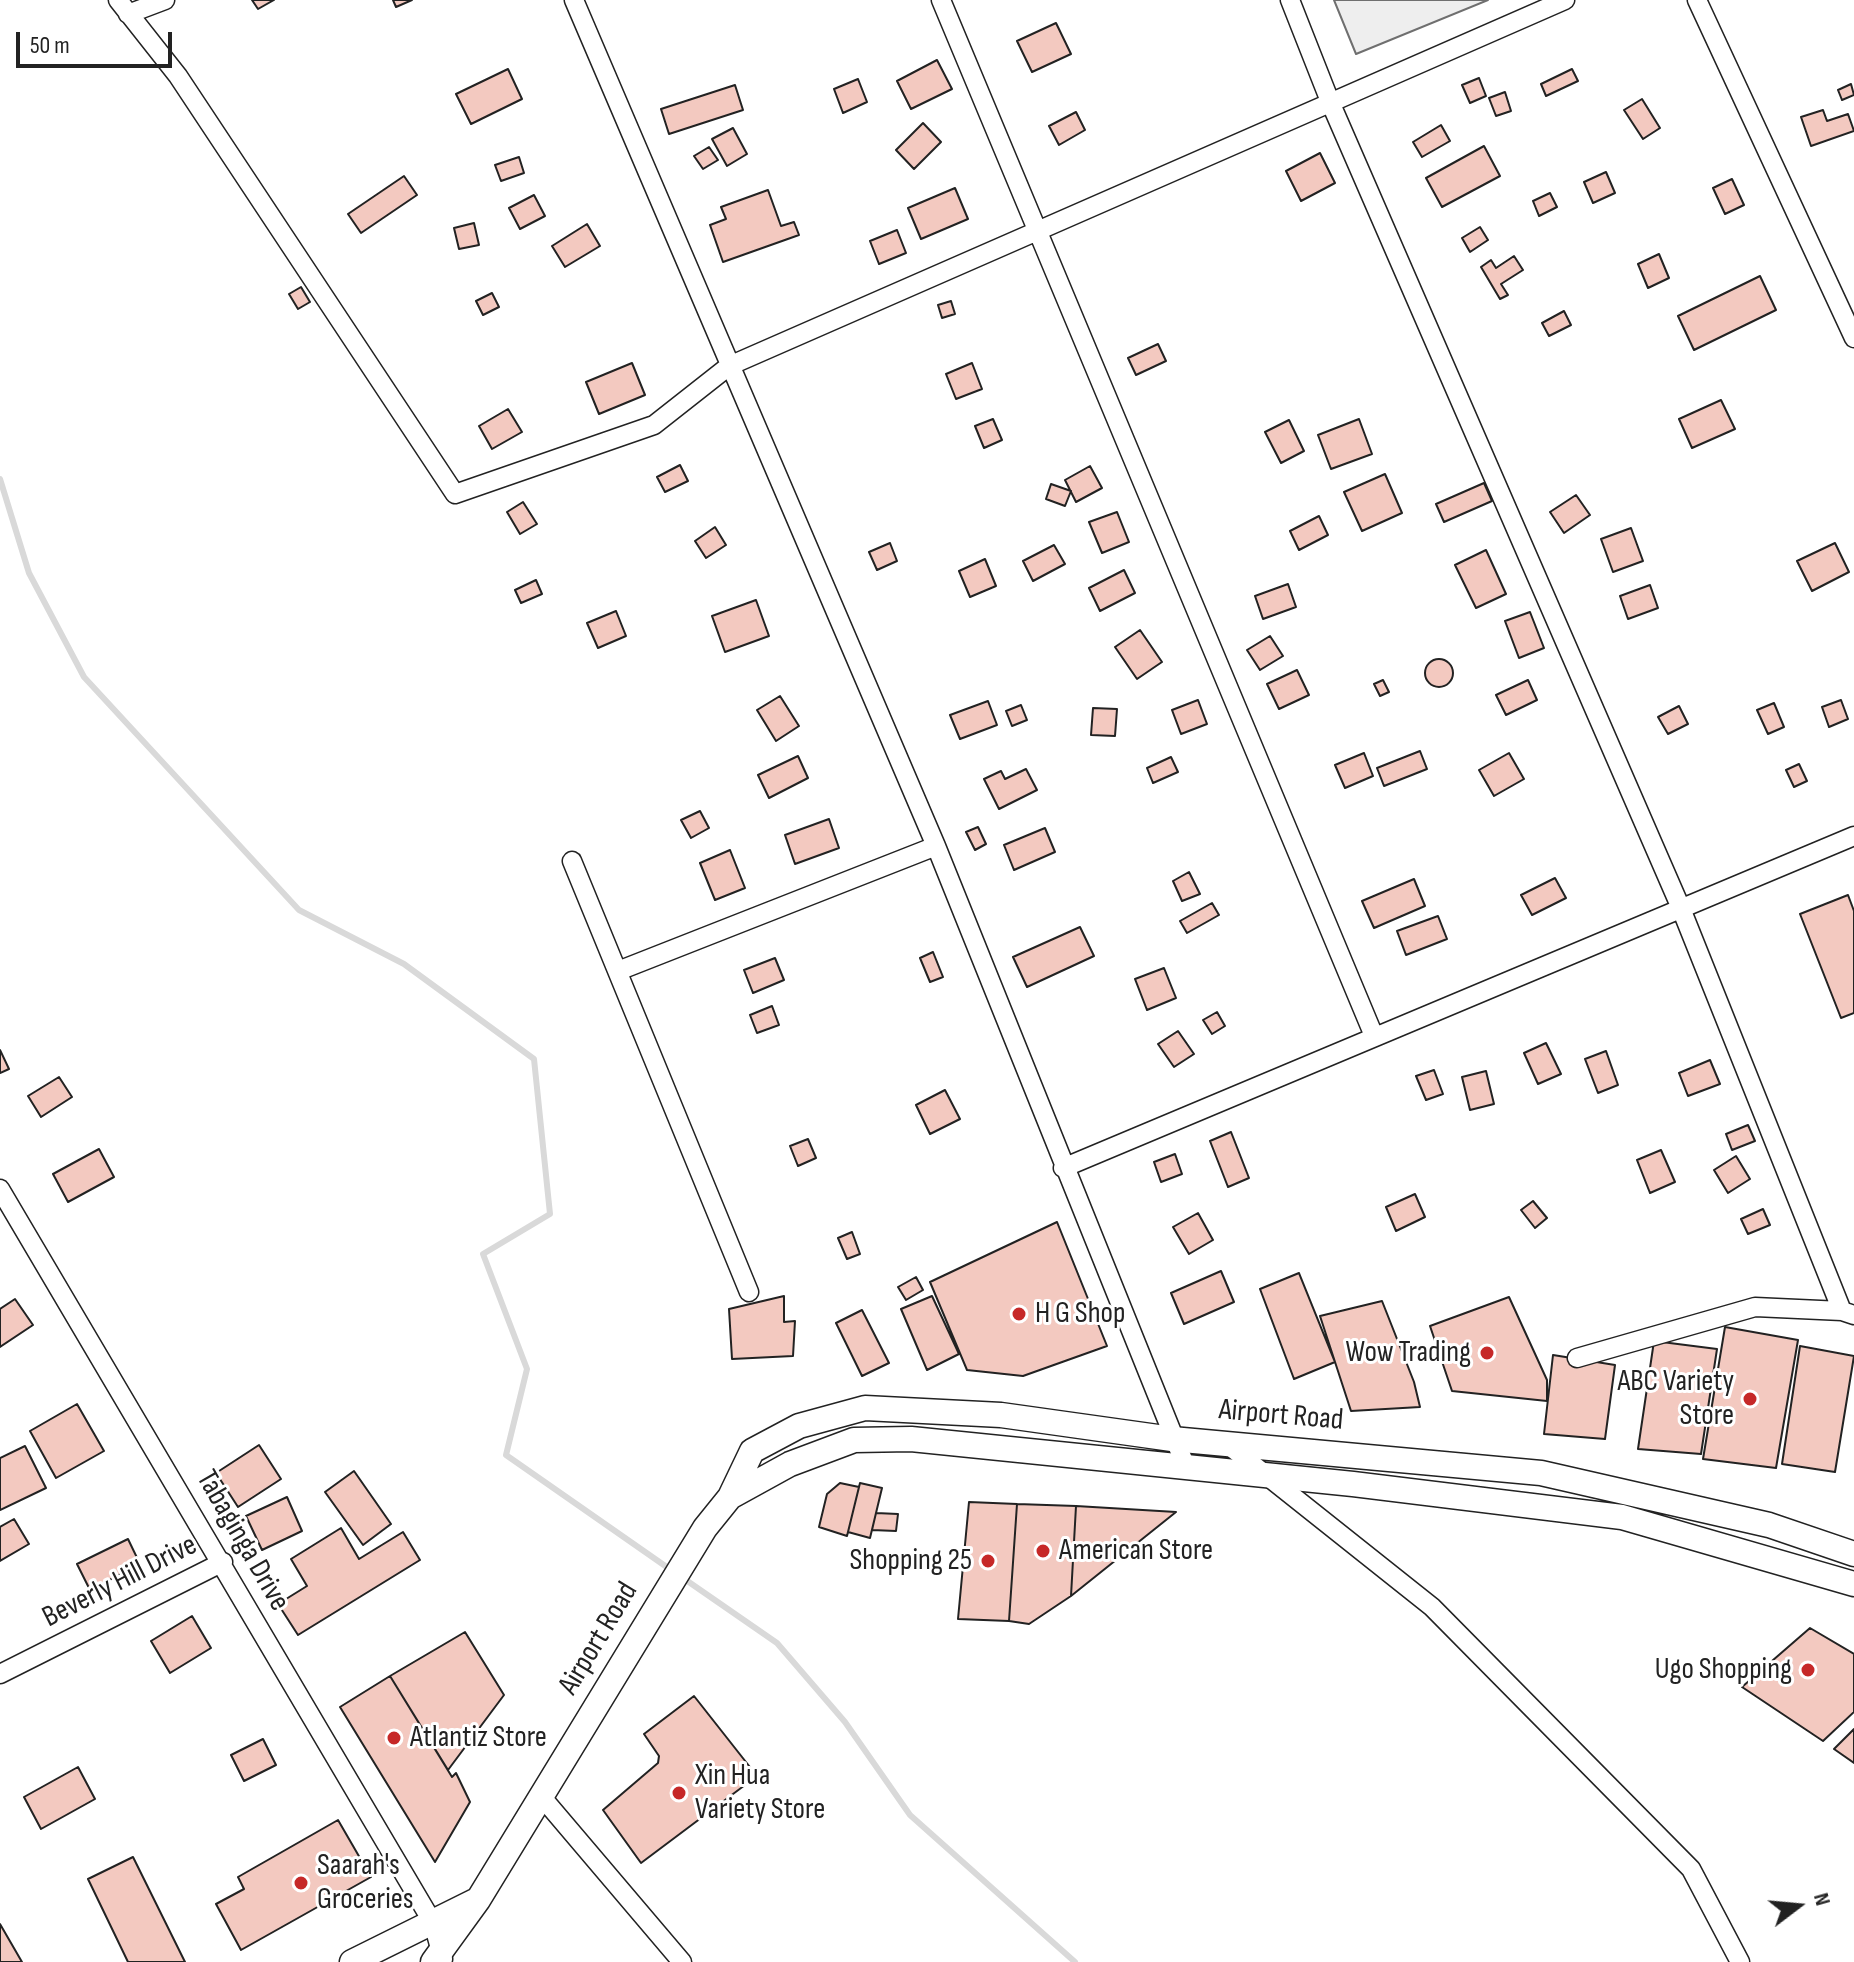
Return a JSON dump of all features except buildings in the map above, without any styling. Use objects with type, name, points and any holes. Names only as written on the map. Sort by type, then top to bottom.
[{"type":"street","points":[[165,0],[123,7],[178,76],[455,494],[654,425],[729,366],[1565,0]]},
{"type":"street","points":[[574,0],[936,846],[1172,1439],[1186,1467]]},
{"type":"street","points":[[941,0],[1374,1036]]},
{"type":"street","points":[[1290,0],[1331,104],[1680,906],[1848,1313],[1755,1307],[1577,1358]]},
{"type":"street","points":[[1697,0],[1854,338]]},
{"type":"street","points":[[1063,1168],[1680,906],[1854,836]]},
{"type":"street","points":[[618,971],[936,846]]},
{"type":"street","points":[[572,861],[749,1292]]},
{"type":"street","name":"Tabaginga Drive","points":[[0,1189],[223,1562],[433,1923],[439,1959]]},
{"type":"street","name":"Airport Road","points":[[439,1959],[705,1528],[730,1497],[752,1451],[799,1426],[865,1408],[1001,1415],[1172,1439],[1541,1473],[1769,1525],[1854,1554]]},
{"type":"street","name":"Airport Road","points":[[730,1497],[790,1464],[854,1440],[911,1439],[1622,1517],[1854,1584]]},
{"type":"street","points":[[1225,1442],[1432,1607],[1691,1869],[1740,1962]]},
{"type":"street","name":"Beverly Hill Drive","points":[[0,1674],[223,1562]]},
{"type":"street","points":[[541,1796],[682,1962]]},
{"type":"street","points":[[352,1962],[478,1900]]},
{"type":"shaded area","points":[[1334,0],[1488,0],[1356,54]]},
{"type":"waterway","points":[[0,479],[29,573],[84,677],[299,910],[404,964],[534,1059],[550,1214],[483,1254],[527,1369],[506,1455],[671,1570]]},
{"type":"waterway","points":[[683,1578],[777,1643],[845,1722],[910,1815],[1075,1962]]},
{"type":"place","name":"H G Shop","points":[[1019,1314]]},
{"type":"place","name":"Wow Trading","points":[[1487,1353]]},
{"type":"place","name":"ABC Variety Store","points":[[1750,1399]]},
{"type":"place","name":"American Store","points":[[1043,1551]]},
{"type":"place","name":"Shopping 25","points":[[988,1561]]},
{"type":"place","name":"Ugo Shopping","points":[[1808,1670]]},
{"type":"place","name":"Atlantiz Store","points":[[394,1738]]},
{"type":"place","name":"Xin Hua Variety Store","points":[[679,1793]]},
{"type":"place","name":"Saarah's Groceries","points":[[301,1883]]}]
